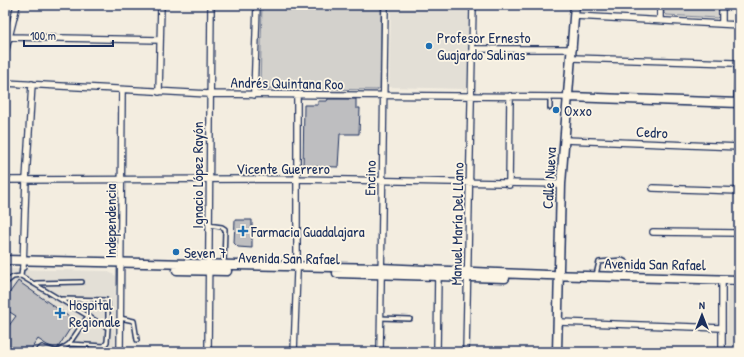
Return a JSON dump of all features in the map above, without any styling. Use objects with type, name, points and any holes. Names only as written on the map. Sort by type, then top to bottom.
[{"type":"street","points":[[5,53],[17,5]]},
{"type":"street","points":[[159,92],[161,5]]},
{"type":"street","name":"Ignacio López Rayón","points":[[208,352],[208,180],[211,5]]},
{"type":"street","points":[[254,95],[257,5]]},
{"type":"street","name":"Encino","points":[[380,352],[385,5]]},
{"type":"street","name":"Manuel María Del Llano","points":[[466,352],[473,5]]},
{"type":"street","name":"Calle Nueva","points":[[557,352],[559,322],[561,184],[575,5]]},
{"type":"street","points":[[660,5],[660,20]]},
{"type":"street","points":[[722,5],[722,23]]},
{"type":"street","points":[[575,16],[739,25]]},
{"type":"street","points":[[9,37],[160,40]]},
{"type":"street","points":[[472,49],[737,64],[738,103],[569,97]]},
{"type":"street","name":"Andrés Quintana Roo","points":[[5,82],[122,91],[210,94],[569,97]]},
{"type":"street","points":[[23,264],[32,84]]},
{"type":"street","name":"Independencia","points":[[120,352],[122,91]]},
{"type":"street","points":[[294,352],[297,270],[297,95]]},
{"type":"street","points":[[509,185],[510,96]]},
{"type":"street","name":"Cedro","points":[[564,140],[739,147]]},
{"type":"street","name":"Vicente Guerrero","points":[[5,180],[382,180],[509,185],[561,184]]},
{"type":"street","points":[[653,188],[739,191]]},
{"type":"street","points":[[653,232],[739,233]]},
{"type":"street","name":"Avenida San Rafael","points":[[5,260],[23,264]]},
{"type":"street","name":"Avenida San Rafael","points":[[5,266],[23,264],[739,280]]},
{"type":"street","points":[[437,352],[438,273]]},
{"type":"street","points":[[722,279],[722,352]]},
{"type":"street","points":[[559,322],[722,328]]},
{"type":"lane","points":[[550,96],[550,108]]},
{"type":"lane","points":[[208,225],[222,227],[225,230],[223,268]]},
{"type":"lane","points":[[596,276],[599,262],[622,260],[626,262],[626,277]]},
{"type":"lane","points":[[20,276],[23,264]]},
{"type":"lane","points":[[5,283],[13,277],[20,276],[35,283],[108,328]]},
{"type":"lane","points":[[35,283],[82,282]]},
{"type":"lane","points":[[61,299],[106,300],[108,303],[107,342],[104,346],[69,344]]},
{"type":"lane","points":[[36,352],[42,347],[56,352],[69,344],[88,316]]},
{"type":"lane","points":[[120,318],[134,321],[137,340]]},
{"type":"lane","points":[[380,318],[410,318]]},
{"type":"shaded area","points":[[262,5],[381,5],[380,88],[377,90],[260,88]]},
{"type":"shaded area","name":"Profesor Ernesto Guajardo Salinas","points":[[391,5],[469,6],[467,86],[465,89],[389,87]]},
{"type":"shaded area","points":[[664,5],[719,5],[719,16],[717,18],[666,15],[664,13]]},
{"type":"shaded area","name":"Hospital Regionale","points":[[5,269],[107,271],[116,276],[115,352],[5,352]]},
{"type":"shaded area","points":[[728,287],[739,288],[739,352],[726,352]]},
{"type":"building","points":[[328,99],[356,99],[356,108],[360,108],[359,134],[340,134],[338,167],[303,166],[304,105],[318,105],[318,101],[327,101]]},
{"type":"building","name":"Farmacia Guadalajara","points":[[235,220],[252,220],[252,248],[238,247],[234,243]]},
{"type":"building","points":[[18,281],[75,321],[57,349],[38,339],[29,352],[5,352],[5,331],[16,316],[5,309],[5,299]]},
{"type":"place","name":"Profesor Ernesto Guajardo Salinas","points":[[429,46]]},
{"type":"place","name":"Oxxo","points":[[556,110]]},
{"type":"place","name":"Farmacia Guadalajara","points":[[243,231]]},
{"type":"place","name":"Seven 7","points":[[176,252]]},
{"type":"place","name":"Hospital Regionale","points":[[60,313]]}]
